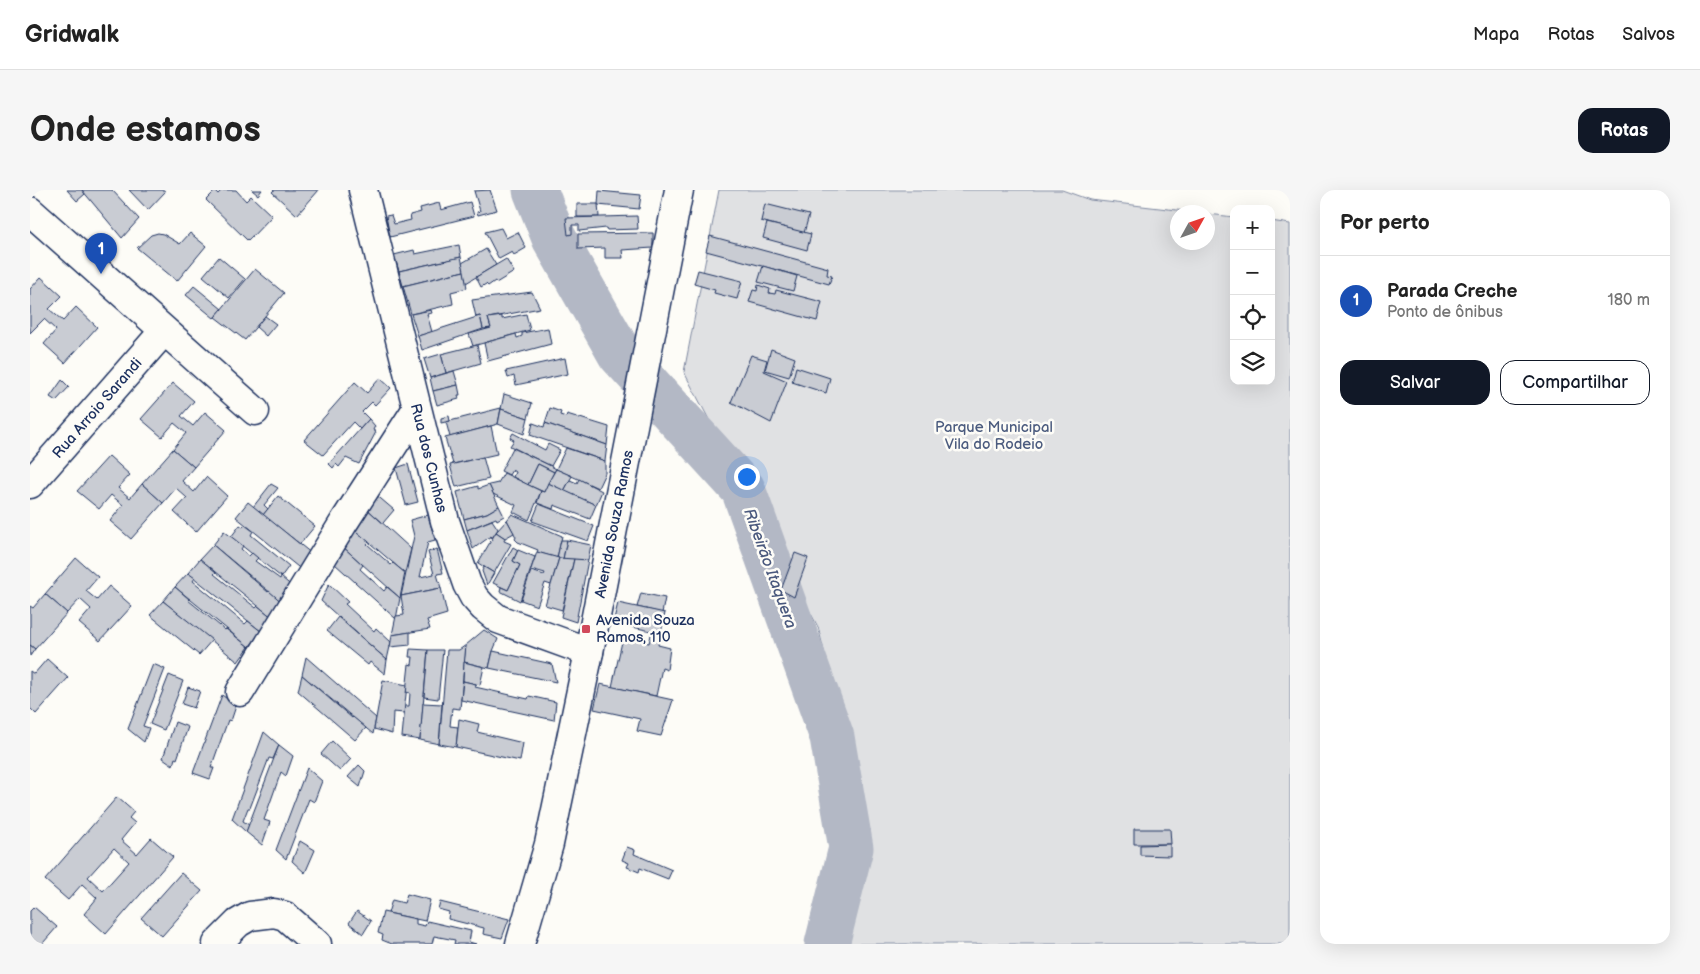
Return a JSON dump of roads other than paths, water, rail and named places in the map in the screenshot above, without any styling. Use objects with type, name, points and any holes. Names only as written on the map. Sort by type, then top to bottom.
[{"type":"street","name":"Rua dos Cunhas","points":[[363,190],[445,521],[467,584],[474,597],[498,620],[589,652]]},
{"type":"street","name":"Avenida Souza Ramos","points":[[520,944],[549,844],[589,652],[679,190]]},
{"type":"street","points":[[30,211],[255,411]]},
{"type":"street","name":"Rua Arroio Sarandi","points":[[30,484],[164,331]]},
{"type":"street","points":[[240,692],[344,522],[416,410]]},
{"type":"street","points":[[217,944],[238,923],[250,916],[274,913],[285,916],[317,944]]},
{"type":"waterway","name":"Ribeirão Itaquera","points":[[535,190],[554,238],[620,354],[743,489],[832,737],[851,848],[827,944]]},
{"type":"place","name":"Parada Creche","points":[[101,274]]},
{"type":"place","name":"Avenida Souza Ramos, 110","points":[[586,629]]},
{"type":"park label","name":"Parque Municipal Vila do Rodeio","points":[[994,436]]}]
